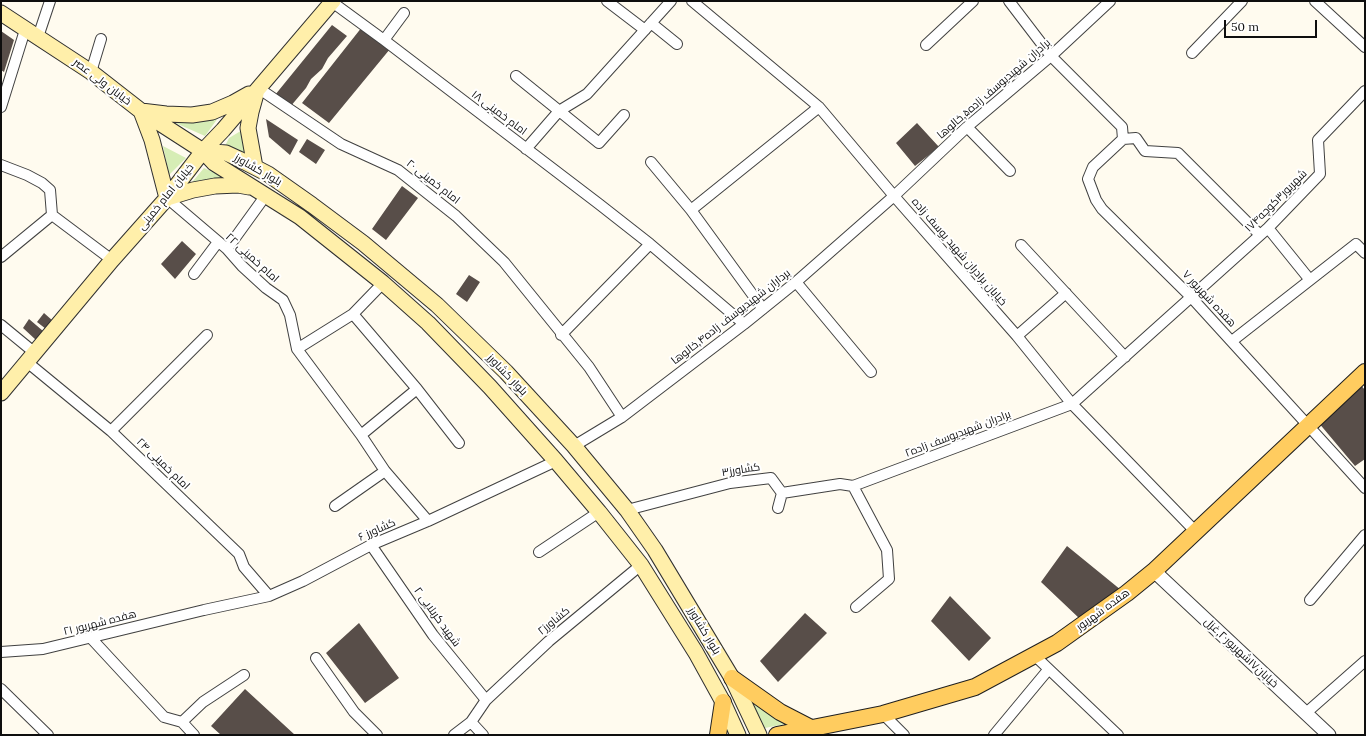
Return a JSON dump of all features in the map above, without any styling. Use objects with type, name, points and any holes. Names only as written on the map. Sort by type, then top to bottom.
[{"type":"main road","name":"خیابان امام خمینی","points":[[1,393],[112,260],[167,198],[203,151],[223,130],[332,2]]},
{"type":"main road","name":"خیابان ولی عصر","points":[[1,13],[91,72],[140,111],[203,151]]},
{"type":"main road","points":[[258,88],[248,128],[262,170],[258,191],[238,185],[215,186],[193,190],[167,198],[152,140],[140,111],[192,115],[212,112],[233,103],[258,88]]},
{"type":"main road","name":"بلوار کشاورز","points":[[203,151],[226,153],[262,170],[312,205],[363,243],[437,305],[506,372],[574,446],[627,510],[655,550],[735,683],[759,735]]},
{"type":"main road","name":"بلوار کشاورز","points":[[203,151],[214,163],[300,217],[383,282],[428,323],[490,386],[556,461],[641,565],[696,653],[722,700],[738,735]]},
{"type":"main road","name":"هفده شهریور","points":[[777,735],[809,731],[883,714],[975,687],[1057,643],[1128,593],[1154,571],[1365,372]]},
{"type":"main road","points":[[718,735],[722,700],[735,683],[809,731]]},
{"type":"street","points":[[1,107],[31,33],[50,1]]},
{"type":"street","points":[[607,1],[677,44]]},
{"type":"street","points":[[526,149],[559,111],[587,94],[671,1]]},
{"type":"street","name":"خیابان برادران شهید یوسف زاده","points":[[692,1],[818,107],[1017,336],[1072,404],[1196,531]]},
{"type":"street","points":[[926,45],[974,1]]},
{"type":"street","points":[[1009,1],[1051,56],[1122,127],[1123,139],[1136,138],[1145,151],[1178,153],[1260,235]]},
{"type":"street","name":"برادران شهیدیوسف زاده۵,خالوها","points":[[894,196],[967,127],[1051,56],[1110,1]]},
{"type":"street","points":[[1192,53],[1242,1]]},
{"type":"street","points":[[1315,1],[1365,47]]},
{"type":"street","name":"امام خمینی ۱۸","points":[[332,2],[384,40],[650,244],[744,324]]},
{"type":"street","points":[[384,40],[404,13]]},
{"type":"street","points":[[91,72],[101,39]]},
{"type":"street","points":[[516,76],[599,143],[624,114]]},
{"type":"street","name":"امام خمینی ۲۰","points":[[258,88],[341,144],[398,170],[456,216],[504,262],[561,335],[589,367],[622,417]]},
{"type":"street","name":"۱۷شهریور۳کوچه۴","points":[[1072,404],[1268,228],[1320,174],[1318,140],[1365,91]]},
{"type":"street","points":[[691,210],[818,107]]},
{"type":"street","points":[[967,127],[1010,171]]},
{"type":"street","name":"هفده شهریور ۷","points":[[1123,139],[1093,167],[1088,179],[1096,200],[1102,209],[1191,297],[1363,483]]},
{"type":"street","points":[[651,162],[691,210],[763,309]]},
{"type":"street","points":[[1,165],[27,175],[42,183],[50,190],[52,215],[112,260]]},
{"type":"street","points":[[227,249],[258,191]]},
{"type":"street","name":"برداران شهیدیوسف زاده۴,خالوها","points":[[574,446],[622,417],[744,324],[796,282],[894,196]]},
{"type":"street","name":"امام خمینی ۲۲","points":[[167,198],[227,249],[242,266],[266,288],[283,300],[290,315],[297,349]]},
{"type":"street","points":[[1,257],[52,215]]},
{"type":"street","points":[[1268,228],[1310,280]]},
{"type":"street","points":[[194,274],[218,242]]},
{"type":"street","points":[[561,335],[650,244]]},
{"type":"street","points":[[1232,341],[1356,244],[1365,253]]},
{"type":"street","points":[[1021,245],[1125,356]]},
{"type":"street","points":[[383,282],[353,314],[297,349],[361,435],[385,471],[428,521]]},
{"type":"street","points":[[796,282],[871,372]]},
{"type":"street","points":[[1017,336],[1066,293]]},
{"type":"street","points":[[353,314],[417,389],[459,443]]},
{"type":"street","name":"امام خمینی ۲۴","points":[[1,325],[31,358],[111,431],[240,554],[244,567],[269,596]]},
{"type":"street","points":[[111,431],[207,335]]},
{"type":"street","points":[[361,435],[417,389]]},
{"type":"street","name":"برادران شهیدیوسف زاده۲","points":[[853,486],[1072,404]]},
{"type":"street","name":"کشاورز ۶","points":[[204,610],[269,596],[303,581],[371,545],[428,521],[556,461]]},
{"type":"street","points":[[334,506],[385,471]]},
{"type":"street","name":"کشاورز۳","points":[[627,510],[730,483],[771,478],[782,493]]},
{"type":"street","points":[[778,508],[782,493],[840,484],[853,486],[887,550],[889,579],[856,607]]},
{"type":"street","points":[[539,552],[599,512]]},
{"type":"street","points":[[1310,600],[1365,535]]},
{"type":"street","name":"شهید کربلایی ۲","points":[[371,545],[433,635],[486,700]]},
{"type":"street","name":"کشاورز۲","points":[[454,735],[471,722],[486,700],[549,641],[641,565]]},
{"type":"street","name":"خیابان۱۷شهریور۲۰,غزل","points":[[1154,571],[1329,735]]},
{"type":"street","name":"هفده شهریور ۲۱","points":[[1,652],[43,650],[90,637],[204,610]]},
{"type":"street","points":[[90,637],[164,717],[182,722],[194,735]]},
{"type":"street","points":[[1034,655],[1048,670],[1118,735]]},
{"type":"street","points":[[316,658],[354,712],[377,735]]},
{"type":"street","points":[[1306,713],[1365,661]]},
{"type":"street","points":[[994,735],[1048,670]]},
{"type":"street","points":[[182,722],[203,702],[244,675]]},
{"type":"street","points":[[1,689],[48,735]]},
{"type":"street","points":[[883,714],[904,735]]},
{"type":"street","points":[[471,722],[483,735]]},
{"type":"green space","points":[[218,118],[205,136],[171,121]]},
{"type":"green space","points":[[244,129],[247,155],[225,146],[229,138]]},
{"type":"green space","points":[[163,146],[186,158],[169,175]]},
{"type":"green space","points":[[204,168],[228,179],[188,187]]},
{"type":"green space","points":[[753,704],[785,724],[765,728]]},
{"type":"building","points":[[332,25],[347,36],[290,107],[275,95]]},
{"type":"building","points":[[362,27],[390,49],[329,123],[302,103]]},
{"type":"building","points":[[1,31],[14,40],[4,72],[1,70]]},
{"type":"building","points":[[266,119],[298,140],[290,155],[269,137]]},
{"type":"building","points":[[917,123],[939,147],[915,166],[896,143]]},
{"type":"building","points":[[307,139],[325,150],[316,164],[299,152]]},
{"type":"building","points":[[402,186],[418,198],[386,240],[372,229]]},
{"type":"building","points":[[182,241],[196,254],[175,279],[161,264]]},
{"type":"building","points":[[469,275],[480,282],[467,302],[456,294]]},
{"type":"building","points":[[44,313],[53,321],[46,329],[37,322]]},
{"type":"building","points":[[29,319],[43,331],[36,340],[23,328]]},
{"type":"building","points":[[1359,383],[1365,390],[1365,459],[1355,466],[1318,422]]},
{"type":"building","points":[[1067,546],[1121,590],[1080,619],[1041,582]]},
{"type":"building","points":[[950,596],[991,638],[969,661],[931,621]]},
{"type":"building","points":[[805,613],[827,633],[778,682],[760,661]]},
{"type":"building","points":[[359,623],[399,678],[365,703],[326,653]]},
{"type":"building","points":[[245,689],[295,735],[221,735],[211,726]]}]
